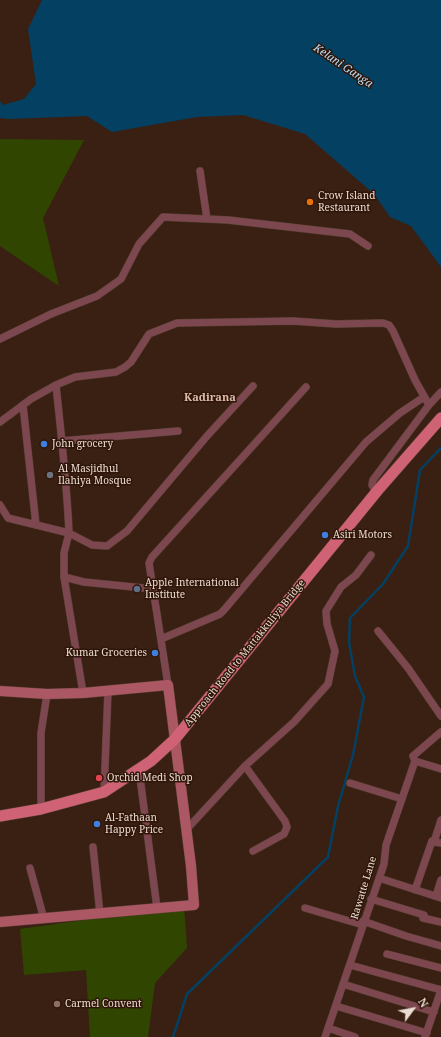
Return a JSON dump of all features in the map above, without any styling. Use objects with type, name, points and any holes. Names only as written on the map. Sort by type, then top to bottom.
[{"type":"main road","name":"Approach Road to Mattakkuliya Bridge","points":[[0,816],[41,809],[104,792],[151,762],[175,739],[378,490],[441,418]]},
{"type":"street","points":[[200,171],[207,219]]},
{"type":"street","points":[[0,339],[51,314],[97,296],[121,279],[139,244],[163,217],[207,219],[350,234],[368,246]]},
{"type":"street","points":[[0,422],[23,405],[56,385],[75,377],[116,372],[125,367],[131,362],[149,334],[177,323],[293,321],[336,324],[383,323],[389,325],[393,331],[403,355],[424,398],[429,405]]},
{"type":"street","points":[[56,385],[68,497],[69,533],[64,553],[64,577],[83,693]]},
{"type":"street","points":[[0,505],[8,518],[69,533],[92,545],[106,546],[127,531],[207,436],[252,386]]},
{"type":"street","points":[[0,922],[194,905],[191,866],[175,739],[149,564],[152,557],[306,387]]},
{"type":"street","points":[[378,490],[372,485],[373,480],[429,405],[441,392]]},
{"type":"street","points":[[161,639],[220,614],[366,442],[400,413],[424,398]]},
{"type":"street","points":[[23,405],[36,525]]},
{"type":"street","points":[[61,441],[178,431]]},
{"type":"street","points":[[186,830],[245,766],[294,722],[328,684],[335,651],[327,624],[326,611],[341,587],[356,575],[371,555]]},
{"type":"street","points":[[64,577],[84,582],[153,589]]},
{"type":"street","points":[[378,631],[408,668],[441,716]]},
{"type":"street","points":[[0,691],[47,694],[83,693],[168,686]]},
{"type":"street","points":[[104,792],[108,691]]},
{"type":"street","points":[[41,809],[40,733],[47,694]]},
{"type":"street","name":"Rawatte Lane","points":[[325,1037],[384,864],[386,845],[402,799],[414,756],[441,732]]},
{"type":"street","points":[[414,760],[441,769]]},
{"type":"street","points":[[245,766],[285,821],[287,827],[284,834],[253,851]]},
{"type":"street","points":[[139,770],[157,908]]},
{"type":"street","points":[[350,783],[402,799]]},
{"type":"street","points":[[415,890],[432,841],[438,842],[441,820]]},
{"type":"street","points":[[93,847],[100,914]]},
{"type":"street","points":[[30,868],[44,918]]},
{"type":"street","points":[[379,878],[439,897],[441,880]]},
{"type":"street","points":[[371,899],[424,915],[423,918],[441,922]]},
{"type":"street","points":[[305,908],[441,946]]},
{"type":"street","points":[[387,954],[441,968]]},
{"type":"street","points":[[336,1006],[426,1035],[434,1012],[441,990],[350,965]]},
{"type":"street","points":[[343,984],[434,1012]]},
{"type":"street","points":[[328,1028],[355,1037]]},
{"type":"green space","points":[[0,139],[84,140],[43,218],[59,286],[0,246]]},
{"type":"green space","points":[[184,906],[187,948],[155,983],[148,1037],[90,1037],[86,970],[24,975],[20,929]]},
{"type":"water","name":"Kelani Ganga","points":[[42,0],[441,0],[441,267],[411,226],[390,217],[374,194],[305,134],[243,115],[197,117],[112,132],[87,116],[10,119],[0,118],[0,101],[3,105],[24,99],[36,84],[28,29]]},
{"type":"waterway","points":[[173,1037],[187,994],[328,857],[338,806],[353,755],[364,697],[355,676],[349,642],[350,618],[383,584],[408,546],[420,470],[441,448]]},
{"type":"place","name":"Crow Island Restaurant","points":[[310,202]]},
{"type":"place","name":"John grocery","points":[[44,444]]},
{"type":"place","name":"Al Masjidhul Ilahiya Mosque","points":[[50,475]]},
{"type":"place","name":"Asiri Motors","points":[[325,535]]},
{"type":"place","name":"Apple International Institute","points":[[137,589]]},
{"type":"place","name":"Kumar Groceries","points":[[155,653]]},
{"type":"place","name":"Orchid Medi Shop","points":[[99,778]]},
{"type":"place","name":"Al-Fathaan Happy Price","points":[[97,824]]},
{"type":"place","name":"Carmel Convent","points":[[57,1004]]},
{"type":"district","name":"Kadirana","points":[[210,398]]}]
